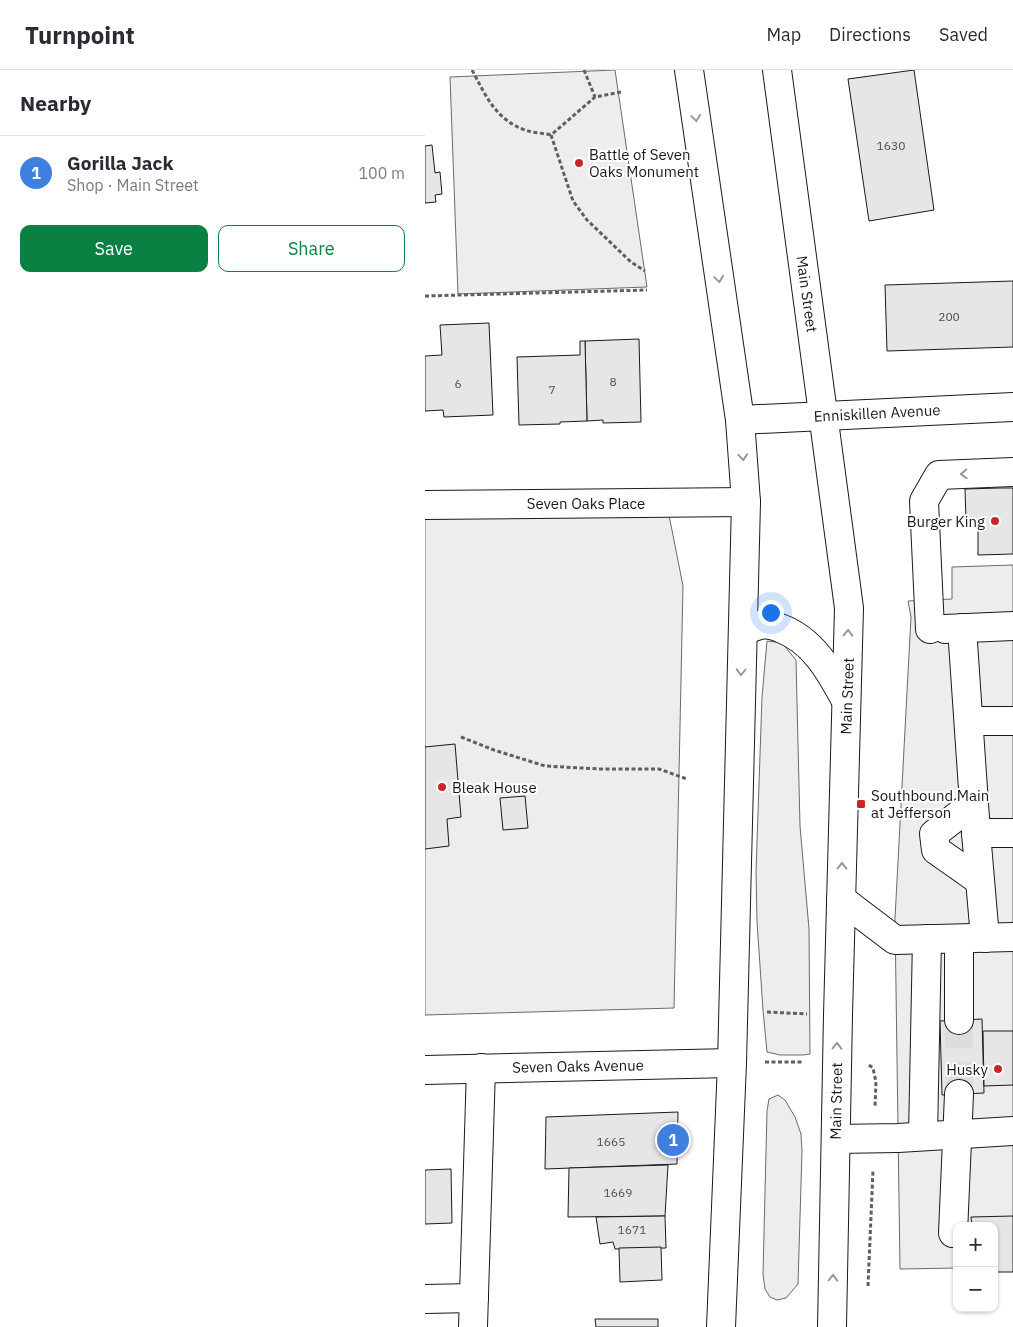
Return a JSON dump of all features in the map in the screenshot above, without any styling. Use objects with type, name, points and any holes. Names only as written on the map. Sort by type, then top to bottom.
[{"type":"main road","points":[[689,70],[740,420],[746,502],[732,1063],[721,1327]]},
{"type":"main road","name":"Main Street","points":[[777,70],[849,608],[841,899],[833,1327]]},
{"type":"main road","name":"Enniskillen Avenue","points":[[740,420],[1013,407]]},
{"type":"main road","points":[[1013,472],[939,475],[924,501],[920,623],[963,628],[1013,626]]},
{"type":"main road","name":"Seven Oaks Place","points":[[425,505],[746,502]]},
{"type":"main road","points":[[743,632],[758,625],[773,625],[791,632],[811,648],[831,672],[846,702]]},
{"type":"main road","points":[[959,1020],[980,881],[963,628]]},
{"type":"main road","points":[[969,721],[1013,721]]},
{"type":"main road","points":[[974,804],[933,834],[936,850],[980,881]]},
{"type":"main road","points":[[976,833],[1013,833]]},
{"type":"main road","points":[[841,899],[895,940],[1013,937]]},
{"type":"main road","points":[[923,1136],[927,939]]},
{"type":"main road","name":"Seven Oaks Avenue","points":[[425,1070],[732,1063]]},
{"type":"main road","points":[[473,1327],[481,1068]]},
{"type":"main road","points":[[954,1222],[959,1094]]},
{"type":"main road","points":[[836,1139],[1013,1131]]},
{"type":"main road","points":[[425,1299],[474,1298]]},
{"type":"path","points":[[472,70],[495,111],[507,121],[525,130],[551,135]]},
{"type":"path","points":[[584,70],[595,97]]},
{"type":"path","points":[[551,135],[595,97],[621,92]]},
{"type":"path","points":[[551,135],[573,201],[587,220],[631,262],[645,271]]},
{"type":"path","points":[[425,296],[647,290]]},
{"type":"path","points":[[461,737],[494,750],[545,766],[600,769],[659,769],[687,779]]},
{"type":"path","points":[[767,1012],[815,1014]]},
{"type":"path","points":[[868,1287],[876,1082],[873,1068]]},
{"type":"shaded area","points":[[615,70],[647,287],[458,294],[450,77]]},
{"type":"shaded area","name":"Bleak House","points":[[668,510],[683,586],[674,1008],[425,1015],[425,514]]},
{"type":"shaded area","points":[[1013,565],[1013,1267],[998,1235],[998,1222],[953,1222],[953,1268],[900,1269],[895,918],[911,617],[908,601],[952,599],[952,567]]},
{"type":"shaded area","points":[[767,641],[782,643],[796,660],[800,826],[809,929],[810,1054],[803,1055],[780,1055],[767,1052],[763,1010],[757,922],[756,872],[762,697]]},
{"type":"shaded area","points":[[778,1095],[785,1100],[795,1117],[801,1134],[802,1151],[798,1284],[786,1298],[777,1300],[770,1297],[765,1289],[763,1274],[767,1111],[769,1099]]},
{"type":"building","points":[[914,70],[934,210],[869,221],[848,79]]},
{"type":"building","points":[[432,145],[435,173],[440,172],[442,194],[435,195],[436,202],[425,203],[425,146]]},
{"type":"building","points":[[1013,281],[1013,347],[887,351],[885,285]]},
{"type":"building","points":[[489,323],[493,415],[444,417],[443,410],[425,411],[425,356],[442,355],[440,325]]},
{"type":"building","points":[[639,339],[641,422],[603,423],[603,420],[587,421],[585,341]]},
{"type":"building","points":[[580,341],[585,341],[587,421],[519,425],[517,357],[580,355]]},
{"type":"building","name":"Burger King","points":[[1013,488],[1013,554],[978,555],[978,521],[966,521],[965,489]]},
{"type":"building","name":"Bleak House","points":[[455,744],[461,817],[447,819],[449,846],[425,849],[425,747]]},
{"type":"building","points":[[525,796],[528,828],[503,830],[500,798]]},
{"type":"building","name":"Husky","points":[[982,1019],[984,1093],[942,1095],[940,1021]]},
{"type":"building","name":"Husky","points":[[983,1031],[1013,1031],[1013,1085],[984,1086]]},
{"type":"building","points":[[678,1112],[677,1164],[545,1169],[546,1117]]},
{"type":"building","points":[[668,1165],[665,1216],[568,1217],[569,1168]]},
{"type":"building","points":[[451,1169],[452,1223],[425,1224],[425,1170]]},
{"type":"building","points":[[665,1216],[666,1248],[615,1249],[613,1242],[600,1244],[596,1217]]},
{"type":"building","points":[[1013,1216],[1013,1272],[998,1272],[998,1222],[972,1222],[971,1217]]},
{"type":"building","points":[[661,1247],[662,1280],[620,1282],[619,1248]]},
{"type":"building","points":[[595,1319],[658,1319],[658,1327],[596,1327]]},
{"type":"tunnel","points":[[959,1020],[959,1094]]},
{"type":"place","name":"Battle of Seven Oaks Monument","points":[[579,163]]},
{"type":"place","name":"Burger King","points":[[995,521]]},
{"type":"place","name":"Bleak House","points":[[442,787]]},
{"type":"place","name":"Southbound Main at Jefferson","points":[[861,804]]},
{"type":"place","name":"Husky","points":[[998,1069]]},
{"type":"place","name":"Gorilla Jack","points":[[673,1140]]}]
